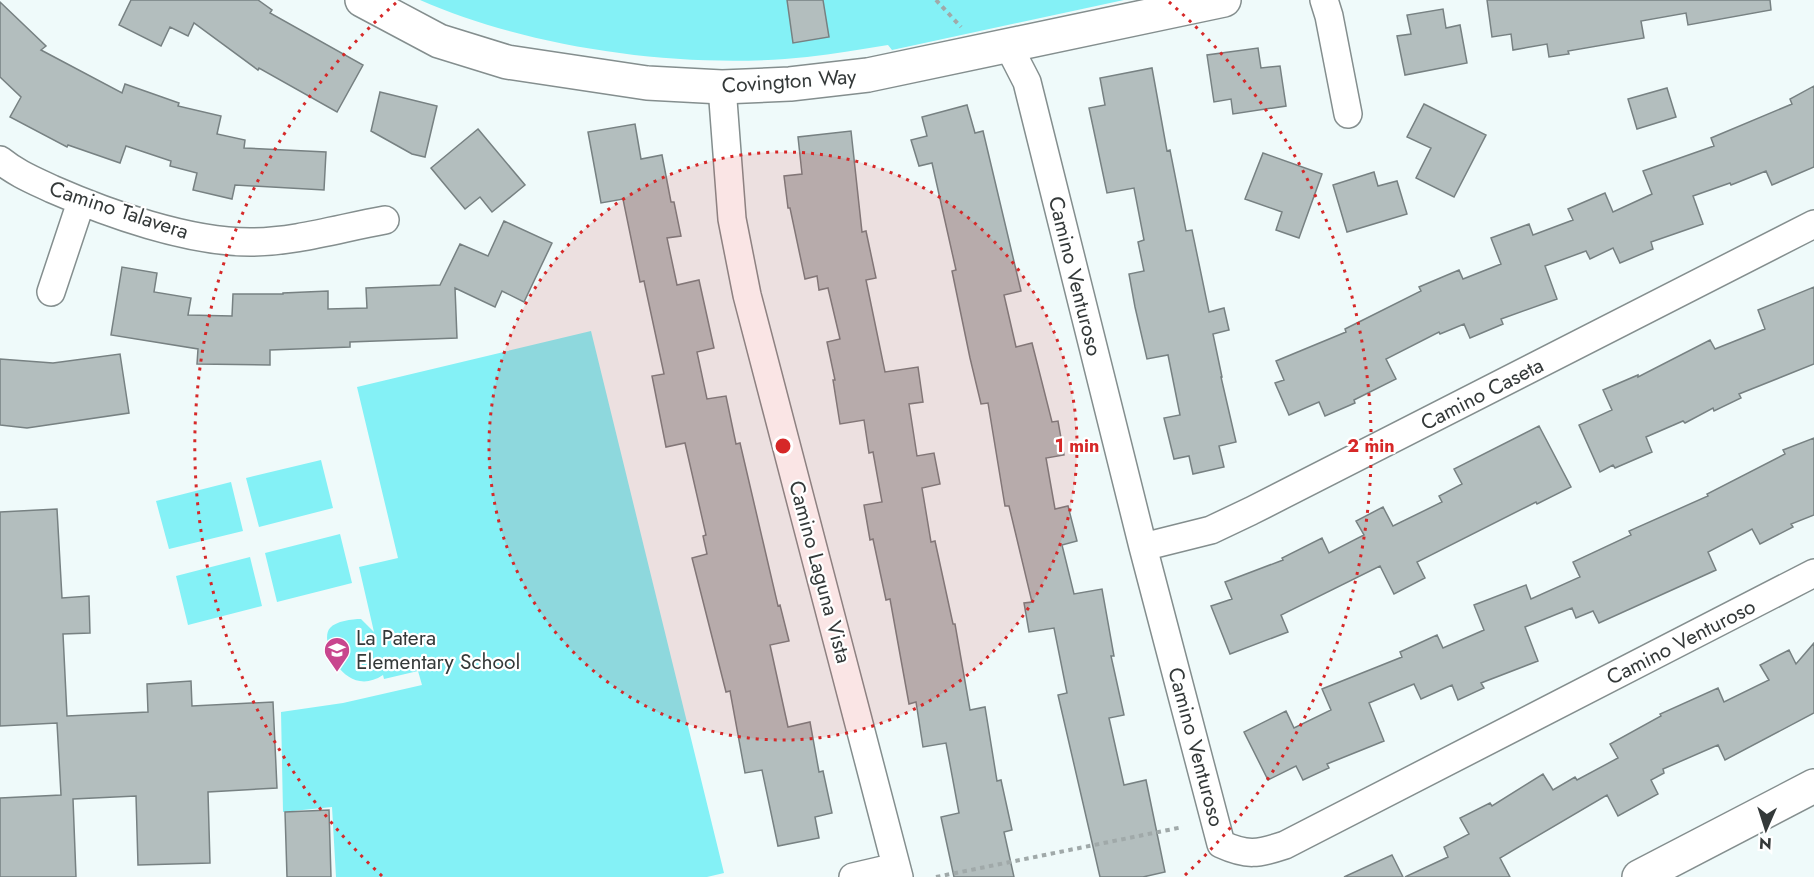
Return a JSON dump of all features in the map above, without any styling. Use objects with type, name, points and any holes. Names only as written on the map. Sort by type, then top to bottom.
[{"type":"street","name":"Covington Way","points":[[362,0],[439,41],[507,62],[647,83],[722,87],[790,84],[868,75],[1224,0]]},
{"type":"street","points":[[1324,0],[1348,114]]},
{"type":"street","name":"Camino Venturoso","points":[[1009,47],[1027,82],[1143,547],[1221,844],[1237,862],[1285,845],[1814,573]]},
{"type":"street","name":"Camino Laguna Vista","points":[[722,87],[732,219],[747,295],[898,872]]},
{"type":"street","name":"Camino Talavera","points":[[0,160],[15,172],[81,202],[195,236],[248,242],[295,239],[386,220]]},
{"type":"street","points":[[51,292],[81,202]]},
{"type":"street","name":"Camino Caseta","points":[[1143,547],[1211,530],[1251,511],[1814,224]]},
{"type":"street","points":[[1639,877],[1814,786]]},
{"type":"street","points":[[854,877],[898,872]]},
{"type":"path","points":[[936,0],[961,27]]},
{"type":"path","points":[[936,877],[1183,827]]},
{"type":"shaded area","points":[[420,0],[1124,0],[892,50],[888,45],[807,57],[711,60],[661,58],[559,43],[464,17]]},
{"type":"shaded area","points":[[591,331],[724,873],[707,877],[336,877],[332,807],[283,812],[281,712],[343,703],[422,685],[418,671],[384,679],[383,675],[369,681],[357,680],[346,675],[337,666],[328,644],[327,635],[330,628],[344,621],[361,619],[374,632],[359,567],[398,558],[357,387]]},
{"type":"shaded area","points":[[321,460],[333,508],[259,527],[246,478]]},
{"type":"shaded area","points":[[231,482],[243,531],[169,549],[156,501]]},
{"type":"shaded area","points":[[340,534],[352,583],[277,602],[265,553]]},
{"type":"shaded area","points":[[250,557],[262,606],[188,625],[176,576]]},
{"type":"building","points":[[131,0],[258,0],[272,10],[270,13],[363,65],[337,112],[259,68],[258,70],[194,23],[188,36],[170,27],[161,46],[119,25]]},
{"type":"building","points":[[787,0],[823,0],[829,37],[793,43]]},
{"type":"building","points":[[1487,0],[1770,0],[1771,10],[1688,25],[1686,13],[1641,21],[1644,38],[1568,51],[1569,54],[1549,57],[1547,44],[1513,50],[1511,34],[1492,37]]},
{"type":"building","points":[[0,2],[46,46],[41,50],[122,93],[125,84],[179,103],[178,106],[221,116],[217,134],[245,140],[244,148],[326,152],[324,190],[235,185],[232,199],[193,190],[197,173],[170,166],[171,161],[126,146],[120,163],[68,145],[67,147],[10,117],[21,97],[0,77]]},
{"type":"building","points":[[1443,9],[1446,28],[1460,25],[1467,63],[1405,75],[1397,36],[1411,34],[1407,15]]},
{"type":"building","points":[[1258,48],[1261,68],[1280,66],[1286,106],[1233,114],[1231,99],[1214,102],[1207,55]]},
{"type":"building","points":[[1152,68],[1167,151],[1170,150],[1186,231],[1192,230],[1209,312],[1224,308],[1229,330],[1213,334],[1236,442],[1219,446],[1224,467],[1193,474],[1189,456],[1174,459],[1164,418],[1180,415],[1168,355],[1147,359],[1135,307],[1129,274],[1144,271],[1138,242],[1144,240],[1134,188],[1107,193],[1089,108],[1105,105],[1100,78]]},
{"type":"building","points":[[1814,86],[1814,167],[1772,185],[1766,171],[1731,185],[1730,183],[1693,196],[1703,224],[1651,242],[1653,249],[1620,263],[1613,248],[1590,259],[1586,251],[1545,266],[1557,299],[1501,319],[1503,324],[1470,338],[1464,324],[1440,334],[1439,332],[1386,359],[1396,379],[1354,400],[1355,403],[1325,416],[1319,402],[1289,415],[1275,383],[1284,380],[1276,361],[1346,332],[1345,329],[1421,291],[1419,287],[1459,270],[1463,279],[1501,264],[1491,238],[1529,224],[1533,235],[1573,220],[1568,209],[1605,193],[1613,212],[1652,194],[1643,171],[1714,146],[1711,138],[1792,104],[1790,99]]},
{"type":"building","points":[[1667,88],[1676,117],[1637,129],[1628,99]]},
{"type":"building","points":[[380,92],[437,106],[425,157],[412,154],[371,131]]},
{"type":"building","points":[[1424,104],[1486,135],[1454,197],[1416,178],[1431,148],[1407,137]]},
{"type":"building","points":[[967,105],[975,133],[983,131],[1021,291],[1004,295],[1016,347],[1032,343],[1052,422],[1058,421],[1064,455],[1046,458],[1055,509],[1068,506],[1077,541],[1062,545],[1074,594],[1102,589],[1114,656],[1111,656],[1124,715],[1109,718],[1124,785],[1146,780],[1165,872],[1143,877],[1100,877],[1058,695],[1067,693],[1054,628],[1029,632],[1024,603],[1032,602],[1009,506],[1005,506],[988,403],[981,404],[970,358],[952,271],[956,270],[932,163],[919,166],[911,140],[927,136],[922,117]]},
{"type":"building","points":[[635,124],[641,159],[662,155],[671,202],[674,202],[681,236],[667,238],[677,285],[699,280],[714,348],[697,352],[707,399],[726,396],[736,444],[740,443],[778,606],[780,605],[789,641],[770,645],[788,727],[810,722],[819,772],[823,771],[832,813],[815,817],[819,838],[778,846],[762,770],[745,773],[730,691],[726,692],[692,558],[707,554],[703,536],[706,535],[685,443],[666,447],[652,376],[664,374],[644,281],[640,282],[623,199],[601,203],[588,132]]},
{"type":"building","points":[[478,129],[525,185],[492,212],[480,197],[465,209],[431,168]]},
{"type":"building","points":[[851,131],[862,232],[866,231],[876,278],[866,280],[885,372],[918,367],[923,402],[909,404],[917,456],[934,453],[940,484],[922,488],[931,542],[935,541],[953,624],[955,624],[970,710],[985,707],[997,781],[1001,780],[1012,830],[1004,832],[1014,877],[954,877],[941,817],[959,813],[946,743],[923,747],[916,702],[909,704],[890,599],[886,600],[873,539],[870,540],[864,505],[882,502],[873,452],[869,453],[864,420],[840,424],[833,380],[835,380],[827,342],[840,339],[828,288],[819,290],[817,276],[805,279],[790,208],[788,208],[784,176],[802,174],[798,137]]},
{"type":"building","points":[[1263,153],[1322,174],[1299,238],[1276,230],[1282,212],[1245,199]]},
{"type":"building","points":[[1374,172],[1378,186],[1397,181],[1407,214],[1347,232],[1333,185]]},
{"type":"building","points":[[504,221],[552,243],[524,302],[502,291],[495,307],[455,288],[457,338],[350,342],[350,347],[270,350],[270,365],[197,364],[198,349],[111,335],[122,267],[157,273],[154,292],[191,298],[188,315],[232,316],[233,294],[328,291],[328,309],[367,308],[366,288],[440,285],[460,244],[488,256]]},
{"type":"building","points":[[1814,287],[1814,364],[1739,394],[1741,398],[1714,411],[1713,408],[1685,423],[1683,421],[1646,437],[1652,452],[1615,468],[1613,465],[1600,472],[1579,425],[1612,410],[1603,390],[1638,375],[1638,377],[1710,340],[1715,349],[1765,329],[1758,310]]},
{"type":"building","points":[[120,354],[129,413],[27,428],[0,425],[0,359],[53,363]]},
{"type":"building","points":[[1539,426],[1571,487],[1537,504],[1536,502],[1417,562],[1425,578],[1394,594],[1380,566],[1281,615],[1288,632],[1230,654],[1211,606],[1232,599],[1225,582],[1283,560],[1282,558],[1322,538],[1329,553],[1364,535],[1356,521],[1383,507],[1393,526],[1442,502],[1439,496],[1462,484],[1454,469]]},
{"type":"building","points":[[1814,438],[1814,515],[1791,524],[1793,527],[1760,544],[1752,529],[1708,552],[1716,570],[1599,623],[1593,611],[1576,618],[1572,608],[1525,627],[1538,661],[1481,683],[1484,688],[1458,700],[1452,685],[1421,699],[1414,684],[1369,703],[1384,741],[1327,764],[1329,768],[1303,780],[1296,766],[1268,780],[1244,732],[1286,711],[1294,728],[1331,710],[1322,689],[1402,657],[1400,652],[1437,635],[1443,648],[1484,630],[1474,605],[1526,585],[1531,599],[1580,577],[1573,562],[1631,535],[1629,531],[1708,496],[1707,494],[1785,454],[1783,450]]},
{"type":"building","points":[[57,509],[62,598],[89,596],[90,633],[63,634],[67,716],[148,712],[147,684],[191,681],[192,706],[273,702],[277,788],[208,792],[210,863],[138,865],[136,796],[73,799],[76,877],[0,877],[0,798],[61,795],[57,723],[0,726],[0,512]]},
{"type":"building","points":[[1814,643],[1814,713],[1725,760],[1718,745],[1663,769],[1664,773],[1651,780],[1658,794],[1618,816],[1607,795],[1500,858],[1510,877],[1405,877],[1448,857],[1444,847],[1469,834],[1460,818],[1490,803],[1492,806],[1543,774],[1553,790],[1575,777],[1577,780],[1618,758],[1610,744],[1661,716],[1660,714],[1718,688],[1724,702],[1769,680],[1760,665],[1789,650],[1796,664]]},
{"type":"building","points":[[329,810],[331,877],[287,877],[285,812]]},
{"type":"building","points":[[1392,855],[1403,877],[1344,877]]},
{"type":"place","name":"La Patera Elementary School","points":[[337,673]]}]
